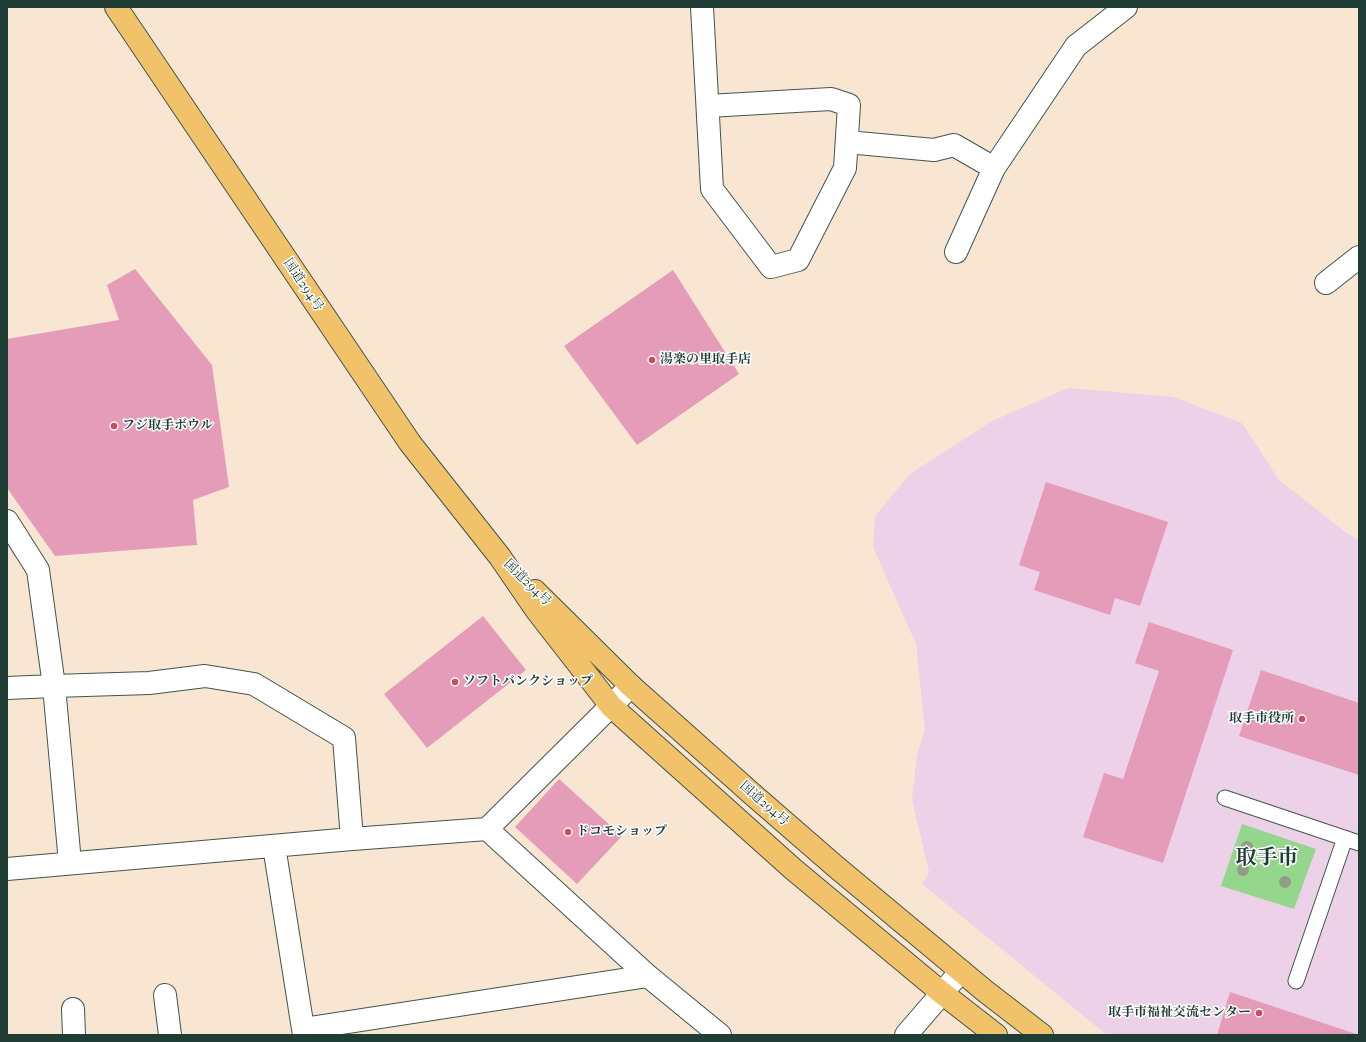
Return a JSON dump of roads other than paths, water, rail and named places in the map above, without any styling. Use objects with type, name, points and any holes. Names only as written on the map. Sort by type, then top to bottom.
[{"type":"highway","name":"国道294号","points":[[116,7],[410,443],[500,557],[537,611],[611,706],[793,869],[942,993],[996,1035]]},
{"type":"highway","name":"国道294号","points":[[500,557],[632,686],[751,793],[835,866],[985,991],[1042,1035]]},
{"type":"street","points":[[702,7],[712,189],[771,267],[798,260],[845,168],[849,105],[831,99],[708,106]]},
{"type":"street","points":[[956,252],[994,168],[1076,46],[1126,7]]},
{"type":"street","points":[[846,142],[934,150],[954,145],[994,168]]},
{"type":"street","points":[[1326,283],[1359,256]]},
{"type":"street","points":[[7,521],[38,570],[54,686],[70,864]]},
{"type":"street","points":[[7,688],[149,683],[205,676],[254,684],[344,738],[352,838]]},
{"type":"street","points":[[7,869],[352,838],[487,829],[632,686]]},
{"type":"street","points":[[487,829],[648,976],[720,1035]]},
{"type":"street","points":[[274,846],[303,1032],[648,976]]},
{"type":"street","points":[[906,1035],[961,971]]},
{"type":"street","points":[[165,995],[170,1035]]},
{"type":"street","points":[[73,1009],[74,1035]]},
{"type":"lane","points":[[1225,798],[1352,841],[1296,981]]},
{"type":"place","name":"湯楽の里取手店","points":[[652,360]]},
{"type":"place","name":"フジ取手ボウル","points":[[114,426]]},
{"type":"place","name":"ソフトバンクショップ","points":[[455,682]]},
{"type":"place","name":"取手市役所","points":[[1302,719]]},
{"type":"place","name":"ドコモショップ","points":[[568,832]]},
{"type":"place","name":"取手市福祉交流センター","points":[[1259,1013]]},
{"type":"district","name":"取手市","points":[[1267,859]]}]
